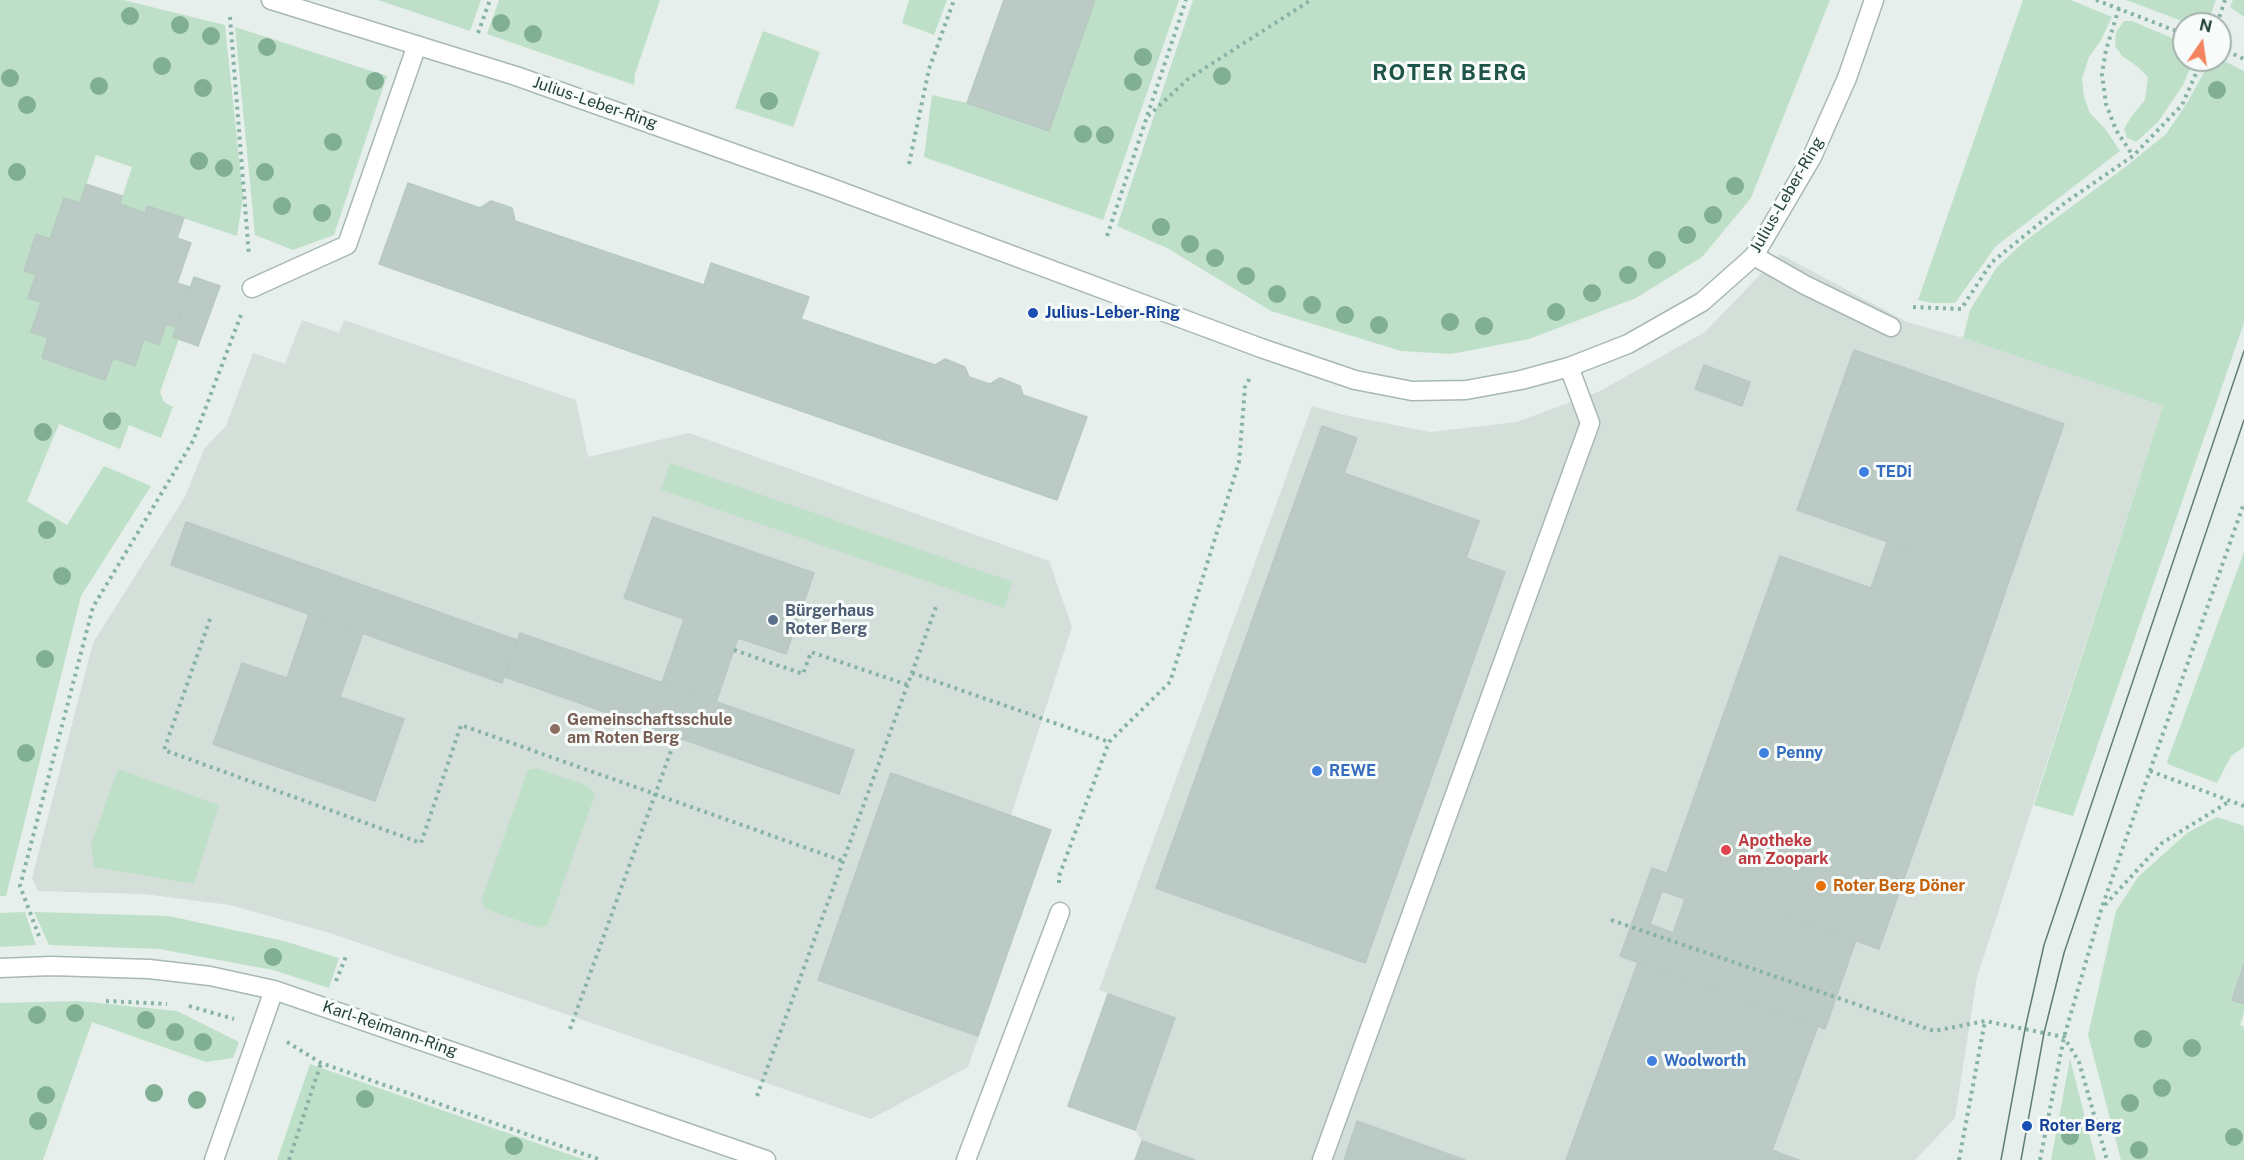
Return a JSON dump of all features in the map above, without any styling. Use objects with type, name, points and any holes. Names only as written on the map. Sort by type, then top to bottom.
[{"type":"street","name":"Julius-Leber-Ring","points":[[271,0],[516,76],[676,131],[1261,348],[1355,380],[1412,392],[1466,390],[1521,380],[1569,367],[1628,344],[1702,302],[1754,256],[1812,157],[1847,78],[1874,0]]},
{"type":"street","points":[[252,288],[347,245],[417,45]]},
{"type":"street","points":[[1754,256],[1805,285],[1892,327]]},
{"type":"street","points":[[1322,1160],[1590,423],[1569,367]]},
{"type":"street","points":[[966,1160],[1060,912]]},
{"type":"street","name":"Karl-Reimann-Ring","points":[[0,968],[51,966],[149,969],[210,976],[274,990],[766,1160]]},
{"type":"street","points":[[214,1160],[274,990]]},
{"type":"path","points":[[476,41],[490,0]]},
{"type":"path","points":[[909,164],[929,69],[954,0]]},
{"type":"path","points":[[1107,236],[1186,0]]},
{"type":"path","points":[[1147,116],[1188,79],[1311,0]]},
{"type":"path","points":[[2096,0],[2172,29]]},
{"type":"path","points":[[2119,8],[2106,50],[2102,74],[2106,104],[2116,130],[2133,156]]},
{"type":"path","points":[[51,966],[20,886],[93,607],[193,441],[252,288],[230,17]]},
{"type":"path","points":[[1907,307],[1961,309],[1992,262],[2066,201],[2133,156],[2182,105],[2197,72]]},
{"type":"path","points":[[1060,912],[1059,876],[1109,742],[1170,682],[1239,462],[1245,387],[1252,373]]},
{"type":"path","points":[[2040,1160],[2064,1037],[2102,907],[2244,503]]},
{"type":"path","points":[[757,1096],[936,607]]},
{"type":"path","points":[[210,619],[164,750],[421,843],[461,725],[843,861]]},
{"type":"path","points":[[734,650],[803,675],[811,651],[908,685]]},
{"type":"path","points":[[912,673],[1109,742]]},
{"type":"path","points":[[570,1029],[676,737]]},
{"type":"path","points":[[2150,771],[2244,806]]},
{"type":"path","points":[[2102,907],[2162,843],[2230,801]]},
{"type":"path","points":[[1611,920],[1934,1031],[1985,1021],[2064,1037],[2079,1062],[2107,1160]]},
{"type":"path","points":[[95,1000],[174,1005]]},
{"type":"path","points":[[186,1005],[261,1026],[321,1064],[601,1160]]},
{"type":"path","points":[[1959,1160],[1985,1021]]},
{"type":"path","points":[[289,1160],[321,1064]]},
{"type":"shaded area","points":[[1780,254],[1907,322],[1963,338],[2163,406],[1977,977],[1955,1118],[1915,1160],[1195,1160],[1142,1141],[1135,1130],[1175,1018],[1099,990],[1312,406],[1344,415],[1430,432],[1517,422],[1600,391],[1705,332]]},
{"type":"shaded area","name":"Gemeinschaftsschule am Roten Berg","points":[[302,320],[339,333],[344,320],[576,400],[588,457],[689,433],[1049,561],[1072,627],[1011,815],[1051,830],[968,1067],[871,1119],[330,933],[230,905],[144,894],[38,891],[32,878],[93,643],[186,495],[204,449],[226,426],[253,353],[285,364]]},
{"type":"green space","points":[[0,0],[123,0],[225,25],[243,197],[237,236],[147,206],[145,213],[120,204],[132,167],[96,155],[80,203],[64,198],[50,239],[36,234],[24,271],[36,275],[28,298],[41,302],[31,331],[48,338],[42,358],[105,380],[113,358],[135,366],[144,339],[159,344],[166,324],[176,327],[173,337],[179,339],[160,392],[164,402],[173,407],[161,438],[129,425],[120,449],[59,424],[27,501],[67,525],[104,466],[151,486],[81,596],[6,896],[0,896]]},
{"type":"green space","points":[[378,0],[481,0],[470,31]]},
{"type":"green space","points":[[499,0],[660,0],[635,74],[634,85],[487,34]]},
{"type":"green space","points":[[909,0],[947,0],[934,35],[902,23]]},
{"type":"green space","points":[[1095,0],[1179,0],[1103,220],[924,157],[932,95],[967,103],[1049,131]]},
{"type":"green space","points":[[1193,0],[1830,0],[1751,198],[1702,257],[1636,298],[1529,339],[1451,354],[1401,351],[1271,311],[1167,248],[1117,226]]},
{"type":"green space","points":[[2023,0],[2071,0],[2112,17],[2101,40],[2089,57],[2082,79],[2084,97],[2090,113],[2106,130],[2120,151],[1996,246],[1955,303],[1932,303],[1918,300]]},
{"type":"green space","points":[[2126,0],[2216,0],[2212,12],[2172,12],[2172,17]]},
{"type":"green space","points":[[2233,0],[2244,0],[2244,17],[2230,7]]},
{"type":"green space","points":[[2124,21],[2132,21],[2172,38],[2172,72],[2189,72],[2183,85],[2158,122],[2136,142],[2127,138],[2124,129],[2145,100],[2148,77],[2122,56],[2115,46],[2116,32]]},
{"type":"green space","points":[[235,27],[387,76],[334,235],[293,250],[255,235]]},
{"type":"green space","points":[[763,31],[820,52],[793,127],[735,108]]},
{"type":"green space","points":[[2232,65],[2244,71],[2244,323],[2073,816],[2034,805],[2163,406],[1963,338],[1970,310],[1997,267],[2025,241],[2166,134],[2204,72],[2232,72]]},
{"type":"green space","points":[[670,463],[1013,582],[1004,608],[661,490]]},
{"type":"green space","points":[[2244,552],[2244,747],[2231,756],[2217,783],[2167,762]]},
{"type":"green space","points":[[536,768],[588,786],[595,795],[548,925],[539,928],[486,909],[481,901],[528,770]]},
{"type":"green space","points":[[118,769],[219,805],[194,884],[94,867],[91,844]]},
{"type":"green space","points":[[2217,817],[2244,826],[2244,1013],[2240,1025],[2244,1027],[2244,1160],[2121,1160],[2088,1035],[2116,911],[2138,877],[2187,833]]},
{"type":"green space","points":[[25,912],[36,945],[0,947],[0,913]]},
{"type":"green space","points":[[34,912],[169,916],[284,941],[339,958],[329,988],[273,970],[159,949],[49,945]]},
{"type":"green space","points":[[79,1001],[177,1011],[239,1042],[233,1058],[206,1062],[92,1022],[43,1160],[0,1160],[0,1003]]},
{"type":"green space","points":[[2070,1059],[2096,1160],[2051,1160]]},
{"type":"green space","points":[[310,1064],[585,1160],[277,1160]]},
{"type":"building","points":[[1004,0],[1095,0],[1049,131],[967,103]]},
{"type":"building","points":[[408,183],[480,208],[491,201],[512,208],[515,221],[704,285],[711,263],[809,297],[801,319],[935,365],[945,359],[965,367],[969,377],[990,384],[1000,378],[1020,386],[1023,395],[1087,417],[1057,500],[379,264]]},
{"type":"building","points":[[86,184],[122,196],[120,204],[145,213],[147,206],[184,218],[177,238],[191,243],[177,283],[190,287],[176,327],[166,324],[159,345],[144,339],[135,366],[113,358],[105,380],[42,358],[48,338],[31,332],[41,302],[28,298],[36,275],[24,271],[36,234],[50,239],[64,198],[80,203]]},
{"type":"building","points":[[194,277],[220,286],[198,346],[173,337]]},
{"type":"building","points":[[1854,350],[2064,424],[2008,584],[1797,510]]},
{"type":"building","points":[[1704,365],[1750,382],[1742,406],[1695,389]]},
{"type":"building","points":[[1322,426],[1357,438],[1344,473],[1479,521],[1466,558],[1505,572],[1365,963],[1156,888]]},
{"type":"building","points":[[653,517],[814,573],[786,654],[738,638],[716,702],[662,683],[684,619],[624,598]]},
{"type":"building","points":[[186,522],[517,640],[502,683],[171,565]]},
{"type":"building","points":[[1887,542],[2008,584],[1992,631],[1871,588]]},
{"type":"building","points":[[1780,556],[1992,631],[1879,949],[1667,873]]},
{"type":"building","points":[[309,614],[363,633],[340,697],[404,719],[375,801],[213,744],[242,663],[287,678]]},
{"type":"building","points":[[520,633],[854,750],[839,794],[505,677]]},
{"type":"building","points":[[891,773],[1051,830],[978,1036],[818,980]]},
{"type":"building","points":[[1652,868],[1856,940],[1825,1029],[1620,956]]},
{"type":"building","points":[[1662,891],[1685,899],[1673,933],[1650,924]]},
{"type":"building","points":[[1638,962],[1818,1026],[1772,1150],[1782,1154],[1780,1160],[1566,1160]]},
{"type":"building","points":[[2244,964],[2244,1004],[2232,1000]]},
{"type":"building","points":[[1108,994],[1175,1018],[1135,1130],[1068,1106]]},
{"type":"building","points":[[1357,1121],[1465,1160],[1344,1160]]},
{"type":"building","points":[[1142,1141],[1195,1160],[1135,1160]]},
{"type":"building","points":[[1782,1154],[1799,1160],[1780,1160]]},
{"type":"tram line","points":[[2001,1160],[2025,1029],[2044,945],[2244,351]]},
{"type":"tram line","points":[[2021,1160],[2044,1033],[2064,953],[2244,420]]},
{"type":"place","name":"Julius-Leber-Ring","points":[[1033,313]]},
{"type":"place","name":"TEDi","points":[[1864,472]]},
{"type":"place","name":"Bürgerhaus Roter Berg","points":[[773,620]]},
{"type":"place","name":"Gemeinschaftsschule am Roten Berg","points":[[555,729]]},
{"type":"place","name":"Penny","points":[[1764,753]]},
{"type":"place","name":"REWE","points":[[1317,771]]},
{"type":"place","name":"Apotheke am Zoopark","points":[[1726,850]]},
{"type":"place","name":"Roter Berg Döner","points":[[1821,886]]},
{"type":"place","name":"Woolworth","points":[[1652,1061]]},
{"type":"place","name":"Roter Berg","points":[[2027,1126]]},
{"type":"district","name":"ROTER BERG","points":[[1450,73]]}]
